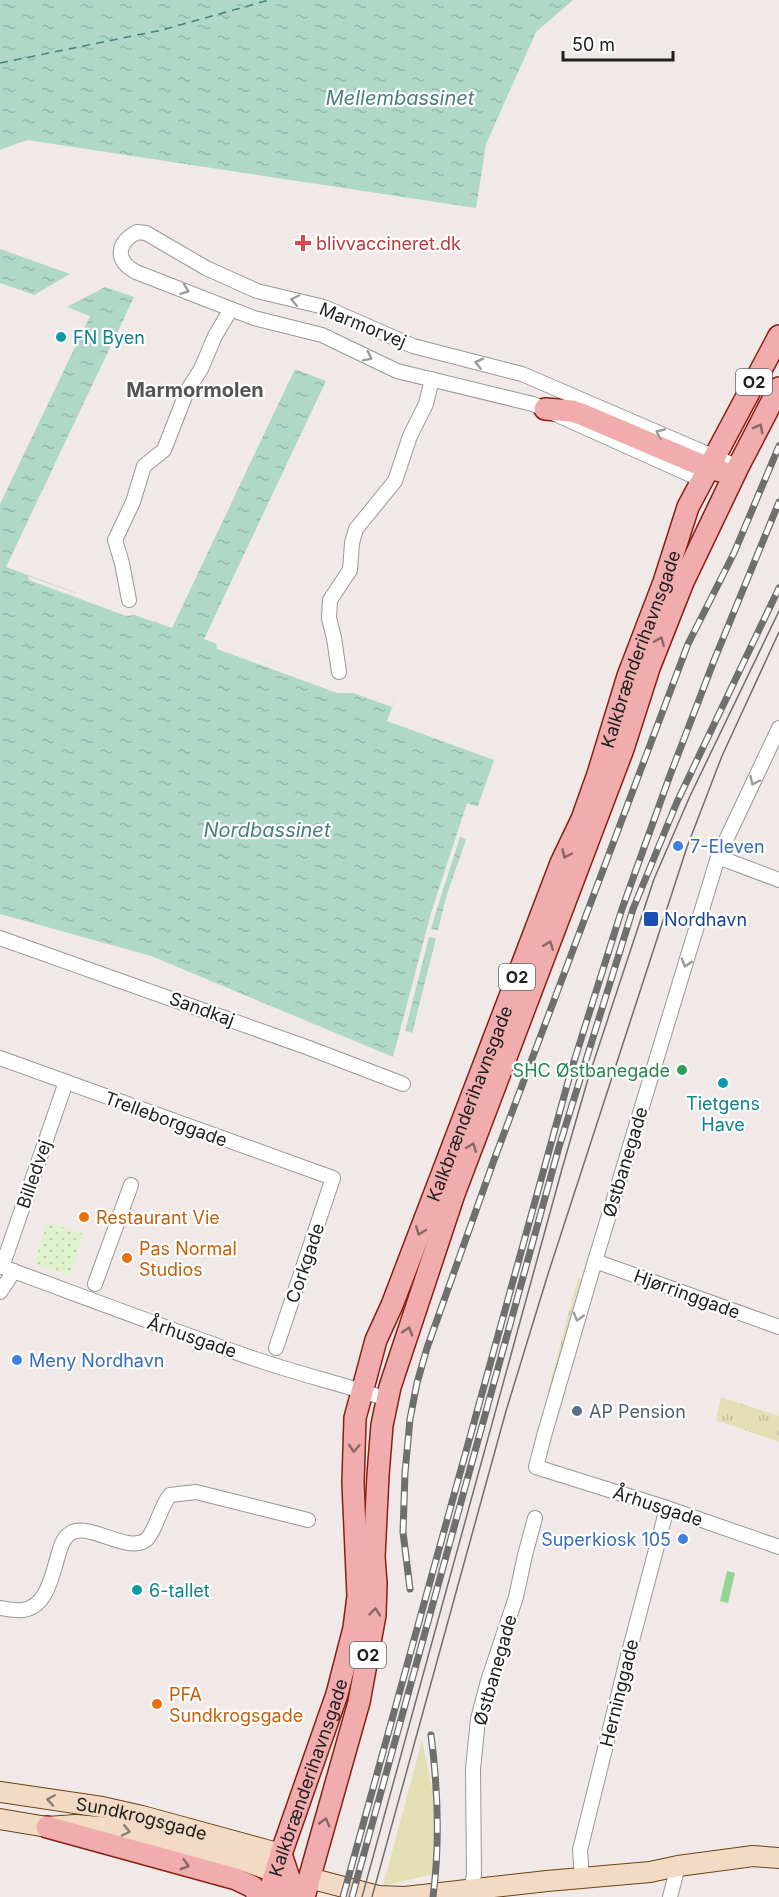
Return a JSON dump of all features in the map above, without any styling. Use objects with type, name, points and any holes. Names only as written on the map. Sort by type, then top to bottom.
[{"type":"main road","name":"Kalkbrænderihavnsgade","points":[[291,1879],[325,1732],[354,1628],[358,1596],[353,1483],[355,1418],[376,1340],[392,1305],[561,863],[582,819],[628,676],[664,582],[688,507],[779,336]]},
{"type":"main road","name":"Kalkbrænderihavnsgade","points":[[268,1897],[291,1879],[358,1702],[375,1615],[374,1557],[382,1425],[387,1399],[418,1298],[454,1194],[623,748],[649,668],[683,582],[779,388]]},
{"type":"main road","points":[[545,409],[581,414],[716,471],[738,467]]},
{"type":"main road","points":[[47,1827],[236,1880],[253,1887],[259,1897]]},
{"type":"street","name":"Marmorvej","points":[[545,409],[533,404],[397,371],[322,335],[264,321],[231,309],[131,269],[123,262],[120,255],[123,243],[137,232],[147,233],[206,268],[257,291],[324,307],[413,346],[522,374],[708,468]]},
{"type":"street","points":[[129,600],[115,540],[130,511],[144,466],[164,450],[187,391],[201,369],[215,336],[231,309]]},
{"type":"street","points":[[339,672],[329,618],[330,600],[350,570],[352,543],[356,529],[395,482],[410,436],[426,404],[432,379]]},
{"type":"street","name":"Østbanegade","points":[[536,1467],[595,1261],[718,857],[779,728]]},
{"type":"street","points":[[765,758],[779,763]]},
{"type":"street","points":[[718,857],[779,880]]},
{"type":"street","name":"Sandkaj","points":[[0,938],[277,1036],[403,1084]]},
{"type":"street","name":"Trelleborggade","points":[[0,1058],[333,1178]]},
{"type":"street","name":"Billedvej","points":[[0,1292],[5,1268],[66,1082]]},
{"type":"street","name":"Corkgade","points":[[276,1348],[333,1178]]},
{"type":"street","points":[[95,1284],[131,1185]]},
{"type":"street","name":"Hjørringgade","points":[[595,1261],[779,1328]]},
{"type":"street","name":"Århusgade","points":[[5,1268],[261,1361],[387,1399]]},
{"type":"street","name":"Århusgade","points":[[536,1467],[667,1508],[779,1547]]},
{"type":"street","points":[[0,1608],[21,1610],[32,1607],[40,1601],[47,1590],[62,1544],[74,1531],[140,1543],[151,1533],[161,1509],[171,1495],[196,1492],[308,1520]]},
{"type":"street","name":"Herninggade","points":[[582,1878],[580,1850],[667,1508]]},
{"type":"street","name":"Østbanegade","points":[[471,1894],[475,1849],[473,1769],[478,1719],[488,1680],[516,1597],[535,1518]]},
{"type":"street","name":"Sundkrogsgade","points":[[0,1792],[132,1814],[291,1879]]},
{"type":"street","name":"Sundkrogsgade","points":[[0,1819],[47,1827],[76,1825],[121,1829],[242,1860],[291,1879]]},
{"type":"street","points":[[291,1879],[378,1896],[471,1894],[582,1878],[649,1861],[678,1866],[753,1856],[779,1858]]},
{"type":"street","points":[[669,1897],[678,1866]]},
{"type":"green space","points":[[578,1278],[581,1279],[549,1395],[547,1395]]},
{"type":"green space","points":[[721,1397],[779,1416],[779,1442],[716,1420]]},
{"type":"green space","points":[[727,1571],[735,1573],[728,1603],[720,1601]]},
{"type":"green space","points":[[422,1740],[433,1793],[433,1874],[383,1886]]},
{"type":"shaded area","points":[[48,1222],[83,1234],[69,1275],[34,1263]]},
{"type":"water","name":"Mellembassinet","points":[[0,0],[573,0],[536,32],[486,144],[476,208],[27,140],[0,150]]},
{"type":"water","points":[[0,249],[70,274],[34,295],[0,283]]},
{"type":"water","name":"Nordbassinet","points":[[105,287],[134,297],[6,567],[172,628],[295,369],[326,381],[204,639],[275,665],[395,700],[387,721],[494,760],[447,894],[405,1062],[151,956],[0,914],[0,504],[90,316],[67,307]]},
{"type":"pier","points":[[28,576],[75,593],[82,592],[153,618],[154,622],[135,615],[126,616],[29,580]]},
{"type":"pier","points":[[216,643],[275,665],[288,665],[370,689],[395,700],[392,707],[353,693],[337,693],[217,649]]},
{"type":"pier","points":[[467,803],[479,807],[468,840],[460,837],[435,915],[431,929],[441,931],[439,939],[429,937],[405,1031],[413,1033],[405,1062],[393,1057],[431,913]]},
{"type":"ferry route","points":[[0,63],[162,30],[269,0]]},
{"type":"tram line","points":[[362,1897],[588,1079],[654,879],[690,796],[779,611]]},
{"type":"tram line","points":[[372,1897],[506,1411],[548,1274],[687,847],[722,756],[779,632]]},
{"type":"railway","points":[[410,1589],[403,1532],[405,1473],[410,1419],[427,1348],[494,1160],[688,644],[734,553],[779,446]]},
{"type":"railway","points":[[343,1897],[571,1071],[622,909],[669,778],[779,502]]},
{"type":"railway","points":[[352,1897],[559,1147],[633,909],[677,802],[779,588]]},
{"type":"railway","points":[[431,1735],[437,1816],[437,1856],[433,1897]]},
{"type":"place","name":"blivvaccineret.dk","points":[[303,243]]},
{"type":"place","name":"FN Byen","points":[[61,337]]},
{"type":"place","name":"7-Eleven","points":[[678,846]]},
{"type":"place","name":"Nordhavn","points":[[651,919]]},
{"type":"place","name":"SHC Østbanegade","points":[[682,1070]]},
{"type":"place","name":"Tietgens Have","points":[[723,1083]]},
{"type":"place","name":"Restaurant Vie","points":[[84,1217]]},
{"type":"place","name":"Pas Normal Studios","points":[[127,1258]]},
{"type":"place","name":"Meny Nordhavn","points":[[17,1360]]},
{"type":"place","name":"AP Pension","points":[[577,1411]]},
{"type":"place","name":"Superkiosk 105","points":[[683,1539]]},
{"type":"place","name":"6-tallet","points":[[137,1590]]},
{"type":"place","name":"PFA Sundkrogsgade","points":[[157,1704]]},
{"type":"district","name":"Marmormolen","points":[[195,390]]}]
